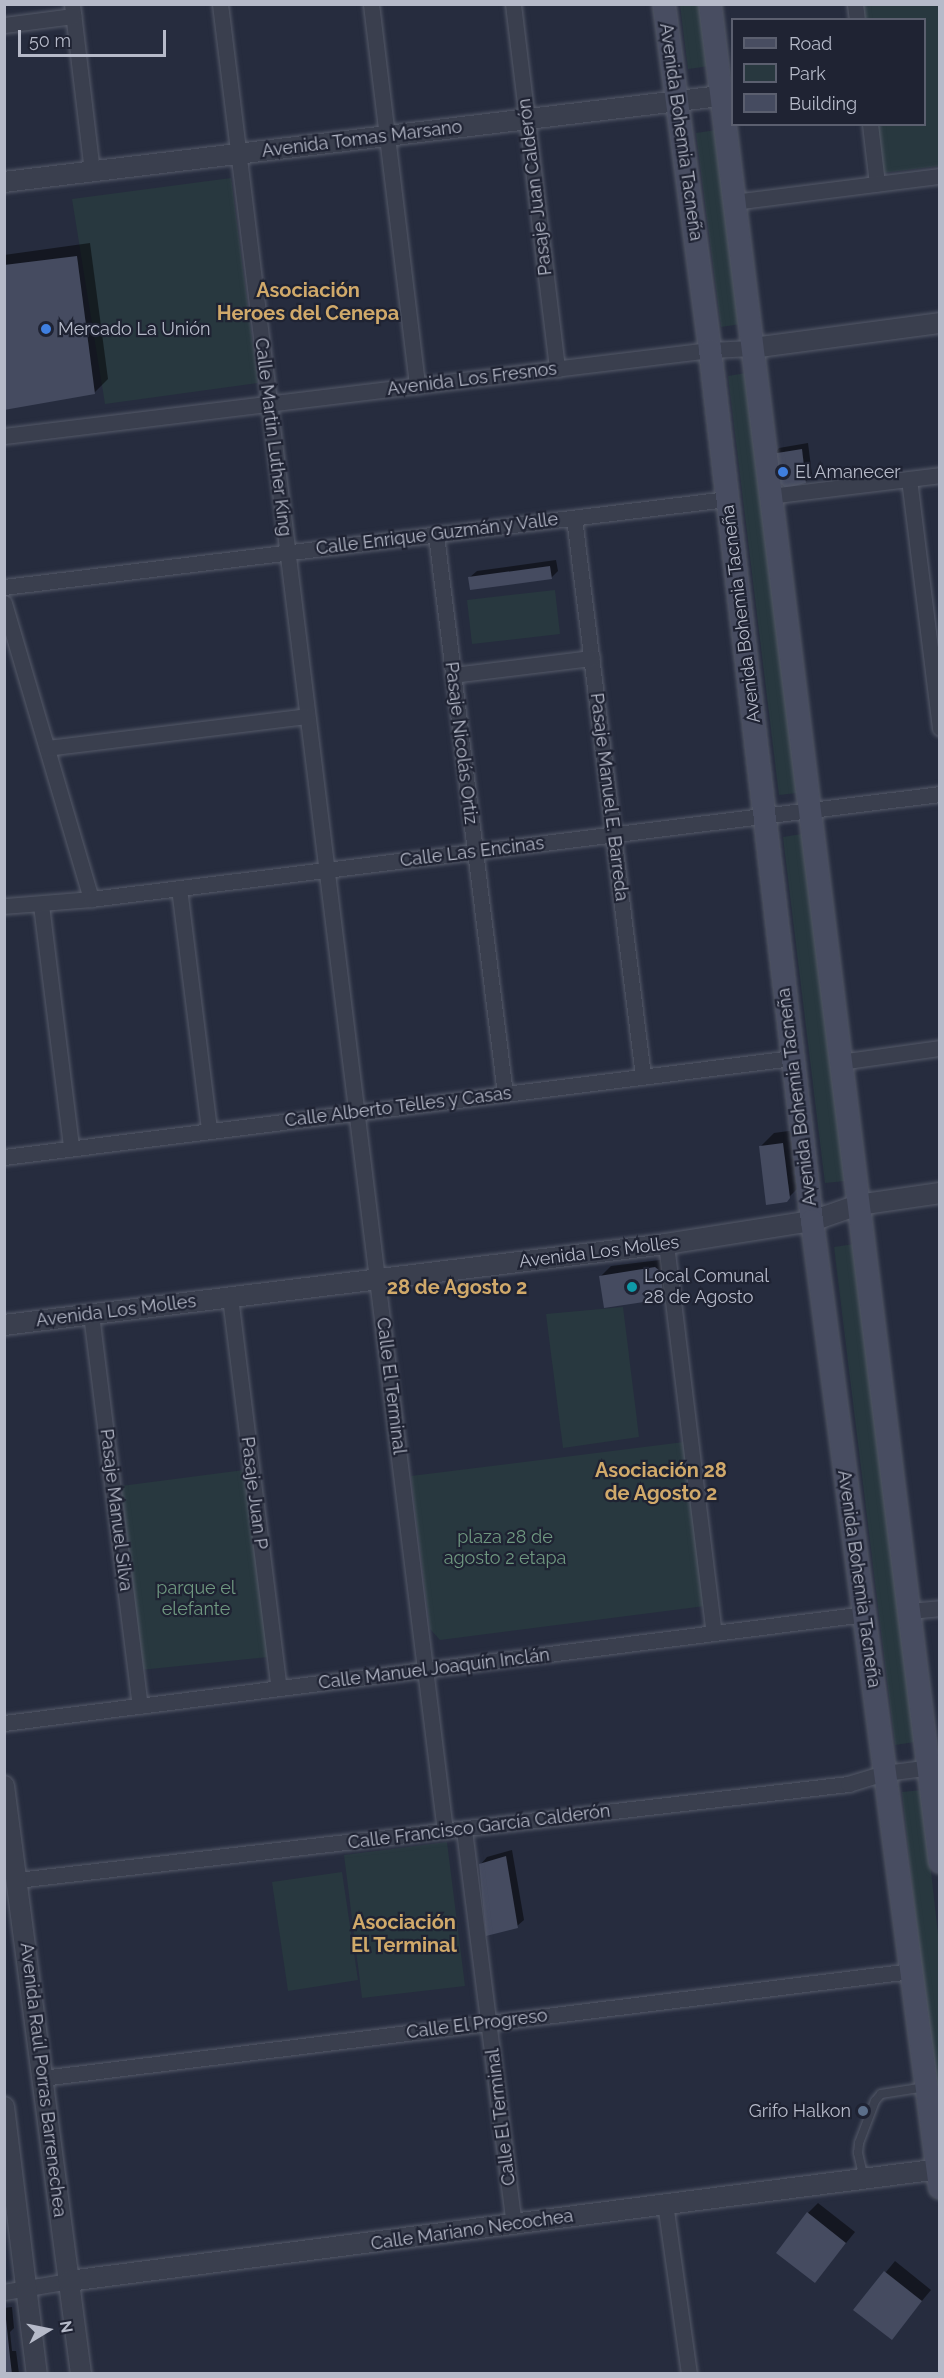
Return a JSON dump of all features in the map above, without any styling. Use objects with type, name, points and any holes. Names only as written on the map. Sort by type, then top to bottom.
[{"type":"main road","name":"Avenida Bohemia Tacneña","points":[[664,4],[710,350],[812,1221],[939,2176]]},
{"type":"main road","points":[[710,4],[908,1611],[934,1767],[939,1862]]},
{"type":"street","name":"Calle Martin Luther King","points":[[219,4],[327,870]]},
{"type":"street","points":[[371,4],[417,386]]},
{"type":"street","name":"Pasaje Juan Calderón","points":[[513,4],[557,369]]},
{"type":"street","points":[[4,25],[73,10],[92,172]]},
{"type":"street","name":"Avenida Tomas Marsano","points":[[4,182],[720,96]]},
{"type":"street","points":[[870,126],[877,184]]},
{"type":"street","points":[[733,202],[939,176]]},
{"type":"street","name":"Avenida Los Fresnos","points":[[4,436],[939,324]]},
{"type":"street","points":[[770,496],[939,475]]},
{"type":"street","points":[[909,479],[939,728]]},
{"type":"street","name":"Calle Enrique Guzmán y Valle","points":[[4,587],[727,499]]},
{"type":"street","name":"Pasaje Manuel E. Barreda","points":[[574,518],[643,1076]]},
{"type":"street","name":"Pasaje Nicolás Ortiz","points":[[436,535],[505,1094]]},
{"type":"street","points":[[4,603],[91,899]]},
{"type":"street","points":[[453,675],[592,658]]},
{"type":"street","points":[[47,748],[308,716]]},
{"type":"street","name":"Calle Las Encinas","points":[[4,906],[41,905],[939,794]]},
{"type":"street","name":"Calle El Terminal","points":[[327,870],[445,1832]]},
{"type":"street","points":[[179,888],[209,1130]]},
{"type":"street","points":[[41,905],[71,1147]]},
{"type":"street","points":[[840,1062],[939,1048]]},
{"type":"street","name":"Calle Alberto Telles y Casas","points":[[4,1157],[792,1058]]},
{"type":"street","name":"Avenida Los Molles","points":[[4,1325],[666,1244],[812,1221],[858,1205],[939,1193]]},
{"type":"street","points":[[666,1244],[714,1633]]},
{"type":"street","name":"Pasaje Juan P","points":[[230,1297],[279,1688]]},
{"type":"street","name":"Pasaje Manuel Silva","points":[[91,1314],[140,1706]]},
{"type":"street","points":[[908,1611],[939,1608]]},
{"type":"street","name":"Calle Manuel Joaquín Inclán","points":[[4,1723],[864,1614]]},
{"type":"street","name":"Calle Francisco García Calderón","points":[[16,1880],[848,1784],[885,1773],[934,1767]]},
{"type":"street","name":"Avenida Raúl Porras Barrenechea","points":[[4,1786],[81,2373]]},
{"type":"street","name":"Calle El Terminal","points":[[464,1830],[514,2225]]},
{"type":"street","name":"Calle El Progreso","points":[[42,2078],[911,1971]]},
{"type":"street","points":[[4,2107],[37,2373]]},
{"type":"street","name":"Calle Mariano Necochea","points":[[4,2292],[69,2281],[514,2225],[665,2203],[864,2179],[939,2176]]},
{"type":"street","points":[[665,2203],[689,2373]]},
{"type":"lane","points":[[864,2179],[858,2153],[859,2143],[875,2101],[881,2094],[926,2087]]},
{"type":"green space","points":[[680,5],[702,5],[710,66],[688,69]]},
{"type":"green space","points":[[860,5],[939,5],[939,166],[882,173],[876,126],[926,126],[926,18],[862,18]]},
{"type":"green space","points":[[716,130],[741,324],[721,327],[696,133]]},
{"type":"green space","points":[[231,178],[258,383],[105,404],[72,199]]},
{"type":"green space","points":[[746,373],[797,793],[779,795],[728,376]]},
{"type":"green space","points":[[555,590],[560,634],[472,644],[467,600]]},
{"type":"green space","points":[[802,834],[845,1181],[825,1183],[783,837]]},
{"type":"green space","points":[[854,1244],[915,1742],[895,1745],[834,1247]]},
{"type":"green space","points":[[623,1307],[639,1437],[563,1448],[546,1314]]},
{"type":"green space","name":"plaza 28 de agosto 2 etapa","points":[[684,1442],[705,1606],[440,1640],[430,1629],[411,1476]]},
{"type":"green space","name":"parque el elefante","points":[[244,1470],[268,1657],[140,1670],[121,1486]]},
{"type":"green space","points":[[922,1790],[940,1952],[939,2131],[902,1792]]},
{"type":"green space","points":[[447,1842],[465,1986],[362,1998],[344,1855]]},
{"type":"green space","points":[[342,1872],[358,1980],[288,1991],[272,1882]]},
{"type":"building","name":"Mercado La Unión","points":[[77,256],[95,394],[4,410],[4,265]]},
{"type":"building","points":[[802,449],[806,483],[786,488],[775,480],[771,454]]},
{"type":"building","points":[[550,566],[552,579],[470,590],[468,577]]},
{"type":"building","points":[[783,1143],[790,1198],[787,1202],[766,1205],[759,1146]]},
{"type":"building","name":"Local Comunal 28 de Agosto","points":[[655,1267],[660,1271],[664,1299],[604,1308],[599,1276]]},
{"type":"building","points":[[506,1856],[518,1928],[486,1936],[479,1864]]},
{"type":"building","points":[[807,2212],[846,2243],[815,2283],[776,2253]]},
{"type":"building","points":[[884,2271],[922,2301],[892,2340],[853,2310]]},
{"type":"building","points":[[6,2319],[10,2357],[12,2374],[4,2374]]},
{"type":"place","name":"Mercado La Unión","points":[[46,329]]},
{"type":"place","name":"El Amanecer","points":[[783,472]]},
{"type":"place","name":"Local Comunal 28 de Agosto","points":[[632,1287]]},
{"type":"place","name":"Grifo Halkon","points":[[863,2111]]},
{"type":"district","name":"Asociación Heroes del Cenepa","points":[[308,302]]},
{"type":"district","name":"28 de Agosto 2","points":[[457,1287]]},
{"type":"district","name":"Asociación 28 de Agosto 2","points":[[661,1482]]},
{"type":"district","name":"Asociación El Terminal","points":[[404,1934]]}]
